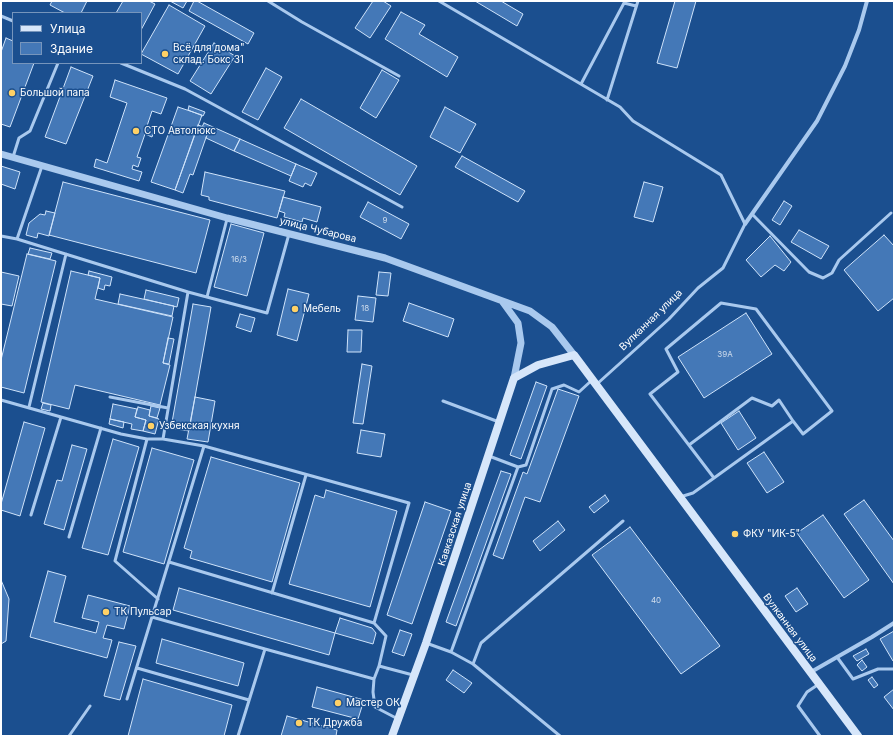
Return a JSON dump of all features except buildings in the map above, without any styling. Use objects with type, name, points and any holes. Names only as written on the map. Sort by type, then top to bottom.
[{"type":"main road","name":"улица Чубарова","points":[[574,355],[594,383]]},
{"type":"main road","points":[[514,378],[538,365],[574,355]]},
{"type":"main road","name":"Кавказская улица","points":[[392,736],[415,676],[514,378]]},
{"type":"main road","name":"Вулканная улица","points":[[594,383],[858,736]]},
{"type":"street","points":[[745,224],[817,120],[845,66],[860,30],[867,1]]},
{"type":"street","name":"улица Чубарова","points":[[1,154],[228,218],[385,258],[530,311],[552,327],[574,355]]},
{"type":"street","points":[[502,301],[518,323],[521,343],[514,378]]},
{"type":"street","points":[[811,672],[894,623]]},
{"type":"lane","points":[[268,1],[302,22],[399,76]]},
{"type":"lane","points":[[439,1],[620,107],[633,121],[721,175],[745,224]]},
{"type":"lane","points":[[607,100],[638,1]]},
{"type":"lane","points":[[581,84],[624,3],[636,6]]},
{"type":"lane","points":[[1,16],[12,21]]},
{"type":"lane","points":[[12,157],[19,138],[30,131],[58,64]]},
{"type":"lane","points":[[123,64],[185,89],[402,207]]},
{"type":"lane","points":[[17,238],[42,166]]},
{"type":"lane","points":[[752,214],[809,272],[823,278],[832,273],[840,260],[891,213]]},
{"type":"lane","points":[[207,297],[228,218]]},
{"type":"lane","name":"Вулканная улица","points":[[594,383],[669,319],[698,288],[723,268],[745,224]]},
{"type":"lane","points":[[1,236],[17,238],[188,292],[267,313],[290,233]]},
{"type":"lane","points":[[29,407],[66,254]]},
{"type":"lane","points":[[163,438],[188,292]]},
{"type":"lane","points":[[688,445],[752,398],[772,406],[779,400],[803,434],[832,411],[756,308],[721,303],[666,350],[678,372],[650,394],[688,445],[714,478]]},
{"type":"lane","points":[[488,456],[518,467],[526,466],[552,389],[564,385],[579,392],[594,383]]},
{"type":"lane","points":[[110,397],[168,408]]},
{"type":"lane","points":[[1,400],[101,428],[147,439],[163,438],[204,446],[409,503],[374,623]]},
{"type":"lane","points":[[443,401],[499,422]]},
{"type":"lane","points":[[31,515],[61,417]]},
{"type":"lane","points":[[680,497],[693,494],[794,421]]},
{"type":"lane","points":[[69,537],[101,428]]},
{"type":"lane","points":[[147,439],[115,561],[158,599]]},
{"type":"lane","points":[[127,699],[204,446]]},
{"type":"lane","points":[[451,652],[518,467]]},
{"type":"lane","points":[[272,593],[306,475]]},
{"type":"lane","points":[[473,664],[481,643],[623,522]]},
{"type":"lane","points":[[169,562],[374,623],[386,636],[379,666],[374,679],[372,692],[375,707],[398,719]]},
{"type":"lane","points":[[152,617],[265,650],[374,679]]},
{"type":"lane","points":[[426,643],[451,652],[473,664],[560,736]]},
{"type":"lane","points":[[238,736],[265,650]]},
{"type":"lane","points":[[837,657],[853,679],[878,669],[894,669]]},
{"type":"lane","points":[[379,666],[415,676]]},
{"type":"lane","points":[[137,668],[249,700]]},
{"type":"lane","points":[[819,684],[807,692],[798,706],[820,736]]},
{"type":"lane","points":[[69,736],[90,706]]},
{"type":"place","name":"Всё для дома\" склад. Бокс 31","points":[[165,54]]},
{"type":"place","name":"Большой папа","points":[[12,93]]},
{"type":"place","name":"СТО Автолюкс","points":[[136,131]]},
{"type":"place","name":"Мебель","points":[[295,309]]},
{"type":"place","name":"Узбекская кухня","points":[[151,426]]},
{"type":"place","name":"ФКУ \"ИК-5\"","points":[[735,534]]},
{"type":"place","name":"ТК Пульсар","points":[[106,612]]},
{"type":"place","name":"Мастер ОК","points":[[338,703]]},
{"type":"place","name":"ТК Дружба","points":[[299,723]]}]
